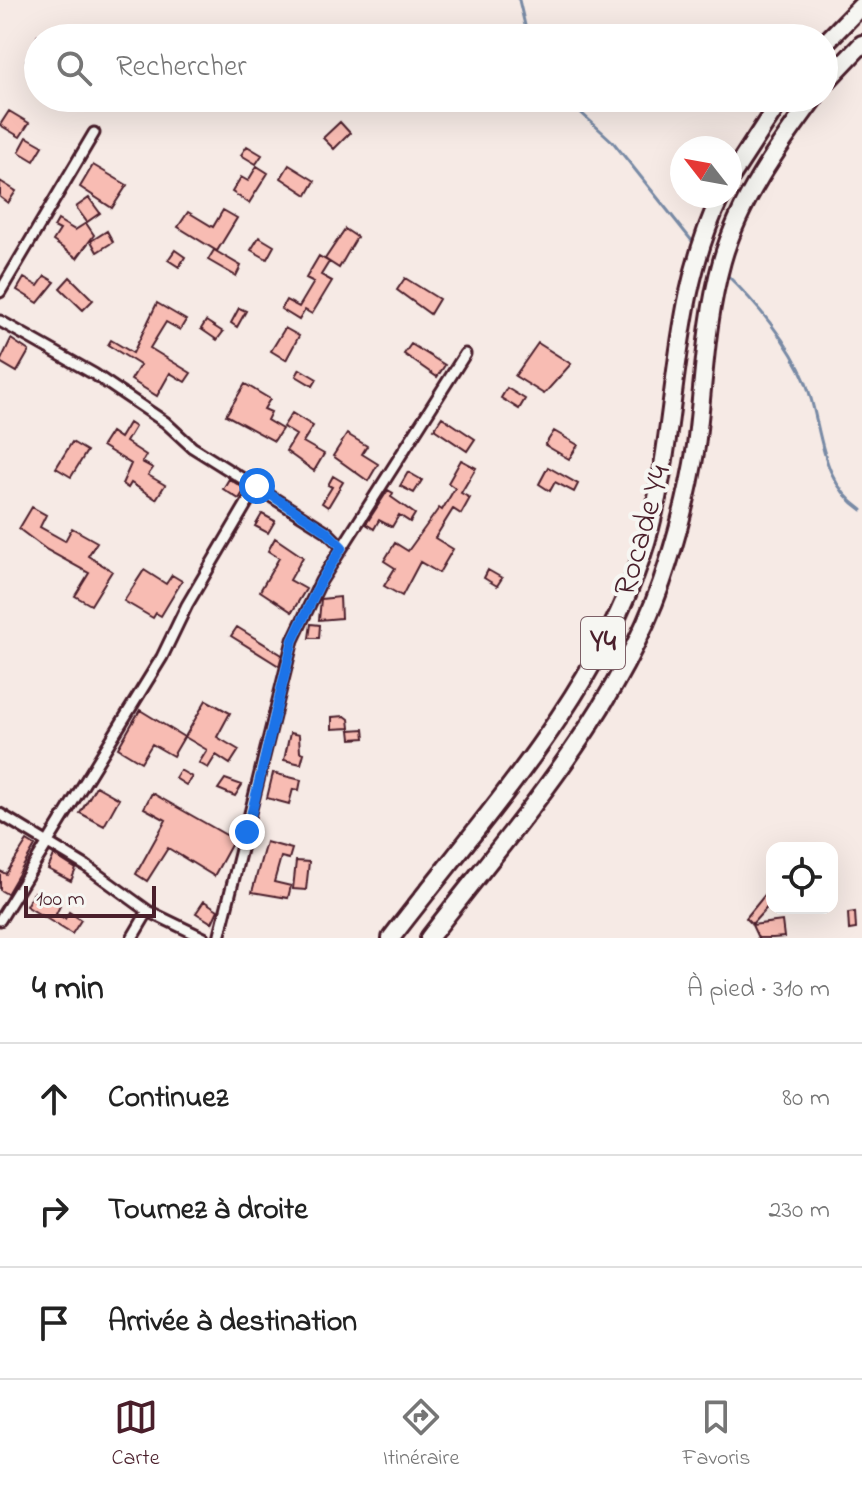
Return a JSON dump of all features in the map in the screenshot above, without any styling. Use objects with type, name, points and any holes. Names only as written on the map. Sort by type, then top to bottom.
[{"type":"highway","points":[[838,30],[862,5]]},
{"type":"highway","points":[[838,69],[862,44]]},
{"type":"highway","points":[[742,160],[773,112]]},
{"type":"highway","name":"Rocade Y4","points":[[429,938],[601,708],[646,625],[667,565],[696,447],[708,320],[731,236],[779,145],[804,112]]},
{"type":"highway","name":"Rocade Y4","points":[[391,938],[575,695],[617,617],[642,556],[659,496],[687,292],[716,208]]},
{"type":"street","points":[[0,292],[94,133]]},
{"type":"street","points":[[0,321],[94,374],[165,422],[192,447],[326,531],[342,547]]},
{"type":"street","points":[[219,938],[293,640],[321,581],[465,354]]},
{"type":"street","points":[[0,920],[50,844],[162,657],[187,605],[257,486]]},
{"type":"street","points":[[0,814],[148,911],[204,938]]},
{"type":"street","points":[[132,938],[148,911]]},
{"type":"building","points":[[9,111],[29,123],[20,137],[0,125]]},
{"type":"building","points":[[340,122],[350,133],[334,149],[323,138]]},
{"type":"building","points":[[27,137],[43,146],[34,161],[19,152]]},
{"type":"building","points":[[247,146],[262,155],[256,164],[241,155]]},
{"type":"building","points":[[93,165],[127,185],[112,208],[80,187]]},
{"type":"building","points":[[289,165],[315,181],[307,195],[281,178]]},
{"type":"building","points":[[257,166],[268,173],[249,203],[232,192],[241,177],[248,181]]},
{"type":"building","points":[[0,181],[16,191],[8,203],[0,197]]},
{"type":"building","points":[[89,198],[100,213],[87,222],[76,207]]},
{"type":"building","points":[[223,210],[237,218],[217,251],[178,227],[188,212],[213,227]]},
{"type":"building","points":[[58,220],[75,230],[86,223],[94,235],[77,258],[53,241],[60,230],[54,227]]},
{"type":"building","points":[[345,229],[357,237],[339,268],[325,259]]},
{"type":"building","points":[[107,231],[113,242],[97,252],[91,241]]},
{"type":"building","points":[[259,237],[274,246],[267,259],[251,250]]},
{"type":"building","points":[[175,250],[185,257],[179,267],[168,260]]},
{"type":"building","points":[[214,250],[241,266],[236,276],[208,260]]},
{"type":"building","points":[[319,256],[329,262],[321,275],[332,281],[312,314],[305,310],[299,320],[281,309],[286,300],[299,307],[314,282],[306,278]]},
{"type":"building","points":[[45,276],[55,282],[38,303],[17,290],[24,278],[38,286]]},
{"type":"building","points":[[70,277],[93,300],[83,310],[60,288]]},
{"type":"building","points":[[405,278],[439,299],[430,314],[397,290]]},
{"type":"building","points":[[157,303],[186,320],[180,330],[166,322],[150,348],[191,373],[185,382],[170,373],[157,396],[131,380],[140,365],[108,345],[111,340],[133,353]]},
{"type":"building","points":[[239,308],[246,311],[237,327],[231,323]]},
{"type":"building","points":[[206,321],[223,332],[217,340],[201,329]]},
{"type":"building","points":[[285,328],[299,336],[286,360],[271,351]]},
{"type":"building","points":[[11,339],[29,351],[17,372],[0,362]]},
{"type":"building","points":[[538,343],[571,364],[544,394],[515,376]]},
{"type":"building","points":[[411,344],[445,365],[437,377],[404,354]]},
{"type":"building","points":[[300,369],[317,379],[313,386],[296,376]]},
{"type":"building","points":[[245,384],[270,399],[264,409],[271,412],[267,420],[282,429],[274,441],[226,415]]},
{"type":"building","points":[[507,388],[525,399],[519,409],[501,398]]},
{"type":"building","points":[[292,413],[313,426],[303,442],[324,454],[314,471],[286,451],[296,435],[283,427]]},
{"type":"building","points":[[442,417],[475,439],[467,451],[434,429]]},
{"type":"building","points":[[129,423],[135,427],[126,442],[146,455],[142,462],[153,468],[148,475],[165,485],[156,499],[131,483],[128,488],[122,484],[131,464],[102,446],[111,432],[120,438]]},
{"type":"building","points":[[554,431],[578,445],[569,459],[545,445]]},
{"type":"building","points":[[347,434],[367,446],[362,454],[378,464],[368,481],[333,456]]},
{"type":"building","points":[[72,442],[87,451],[71,477],[56,468]]},
{"type":"building","points":[[461,460],[476,468],[461,493],[470,498],[461,514],[453,509],[435,538],[453,549],[439,573],[420,562],[402,596],[384,586],[395,568],[384,561],[395,543],[408,551],[439,508],[442,510],[455,488],[448,483]]},
{"type":"building","points":[[548,467],[578,484],[574,492],[555,482],[550,491],[539,484]]},
{"type":"building","points":[[408,472],[422,480],[414,493],[400,486]]},
{"type":"building","points":[[333,476],[343,482],[328,507],[322,503],[332,487],[328,485]]},
{"type":"building","points":[[229,479],[245,489],[239,499],[223,489]]},
{"type":"building","points":[[388,490],[393,493],[391,497],[415,514],[410,522],[399,515],[392,527],[379,520],[374,529],[366,524]]},
{"type":"building","points":[[32,507],[46,515],[40,527],[65,541],[72,528],[97,542],[88,556],[112,571],[91,605],[75,596],[89,573],[47,550],[19,529]]},
{"type":"building","points":[[262,514],[275,521],[268,533],[255,526]]},
{"type":"building","points":[[275,538],[303,557],[290,580],[306,589],[292,612],[260,591],[279,558],[268,551]]},
{"type":"building","points":[[144,570],[166,584],[172,575],[182,581],[161,616],[156,613],[153,618],[124,601]]},
{"type":"building","points":[[488,570],[502,578],[497,586],[484,578]]},
{"type":"building","points":[[340,597],[341,618],[319,620],[321,599]]},
{"type":"building","points":[[311,624],[320,625],[319,638],[309,638]]},
{"type":"building","points":[[237,627],[282,655],[279,666],[231,636]]},
{"type":"building","points":[[206,700],[230,713],[217,737],[239,750],[230,764],[216,755],[208,768],[199,763],[207,750],[185,737]]},
{"type":"building","points":[[140,710],[184,737],[173,756],[152,744],[141,762],[118,748]]},
{"type":"building","points":[[345,716],[349,719],[350,728],[332,729],[332,717]]},
{"type":"building","points":[[364,729],[365,738],[351,739],[350,730]]},
{"type":"building","points":[[290,733],[299,735],[300,752],[304,753],[301,764],[284,760]]},
{"type":"building","points":[[180,770],[192,777],[186,785],[175,778]]},
{"type":"building","points":[[273,773],[301,780],[299,790],[293,789],[289,804],[267,798]]},
{"type":"building","points":[[225,779],[242,785],[235,796],[218,789]]},
{"type":"building","points":[[96,786],[119,799],[104,826],[80,813]]},
{"type":"building","points":[[152,793],[228,836],[232,831],[237,834],[214,876],[168,848],[147,881],[136,874],[166,820],[144,808]]},
{"type":"building","points":[[27,841],[35,846],[7,894],[0,890],[0,871],[6,874]]},
{"type":"building","points":[[266,842],[292,849],[289,859],[281,857],[274,882],[291,886],[288,898],[252,892]]},
{"type":"building","points":[[54,855],[76,869],[71,881],[48,869]]},
{"type":"building","points":[[296,861],[309,862],[306,890],[293,889]]},
{"type":"building","points":[[34,892],[60,906],[56,914],[65,919],[69,912],[81,920],[72,934],[26,906]]},
{"type":"building","points":[[766,893],[766,909],[752,924],[746,918]]},
{"type":"building","points":[[204,901],[218,910],[212,923],[196,913]]},
{"type":"building","points":[[855,912],[856,929],[849,930],[848,913]]},
{"type":"building","points":[[782,921],[784,937],[758,938],[752,925]]},
{"type":"waterway","points":[[519,0],[525,24]]},
{"type":"waterway","points":[[580,112],[613,142],[696,246]]},
{"type":"waterway","points":[[725,273],[760,310],[791,353],[806,383],[829,468],[837,484],[862,510]]},
{"type":"route","points":[[247,832],[293,640],[321,581],[342,547],[326,531],[257,486]]}]
